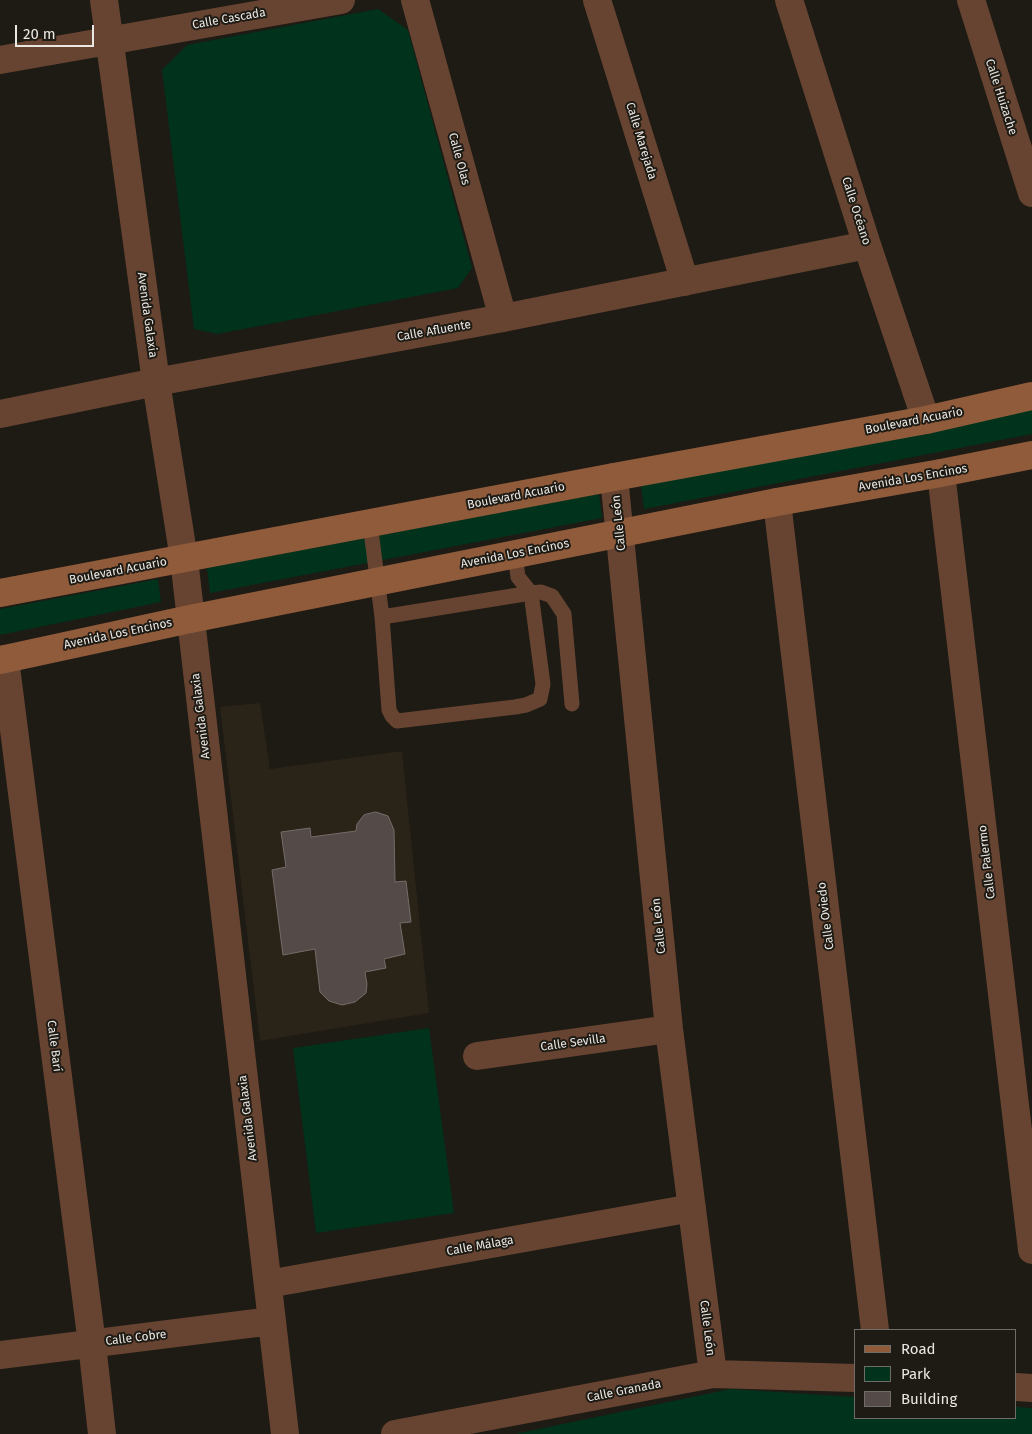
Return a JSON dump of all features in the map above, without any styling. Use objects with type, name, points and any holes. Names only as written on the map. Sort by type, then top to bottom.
[{"type":"street","name":"Avenida Galaxia","points":[[104,0],[156,382],[184,559],[285,1434]]},
{"type":"street","name":"Calle Cascada","points":[[0,60],[341,0]]},
{"type":"street","name":"Calle Olas","points":[[415,0],[503,318]]},
{"type":"street","name":"Calle Marejada","points":[[597,0],[684,282]]},
{"type":"street","name":"Calle Océano","points":[[789,0],[867,246],[926,420]]},
{"type":"street","name":"Calle Huizache","points":[[971,0],[1032,193]]},
{"type":"street","name":"Calle Afluente","points":[[0,414],[156,382],[503,318],[867,246]]},
{"type":"street","name":"Boulevard Acuario","points":[[0,593],[926,420],[1032,396]]},
{"type":"street","name":"Avenida Los Encinos","points":[[3,659],[190,619],[777,502],[1032,455]]},
{"type":"street","name":"Calle Palermo","points":[[942,473],[1032,1250]]},
{"type":"street","name":"Calle León","points":[[614,477],[669,1029],[713,1374]]},
{"type":"street","name":"Calle Oviedo","points":[[777,502],[875,1329]]},
{"type":"street","name":"Calle Barí","points":[[3,659],[102,1434]]},
{"type":"street","name":"Calle Sevilla","points":[[477,1056],[669,1029]]},
{"type":"street","name":"Calle Málaga","points":[[268,1284],[692,1208]]},
{"type":"street","name":"Calle Cobre","points":[[0,1355],[272,1321]]},
{"type":"street","name":"Calle Granada","points":[[395,1434],[713,1374],[854,1378]]},
{"type":"street","points":[[1017,1387],[1032,1388]]},
{"type":"lane","points":[[370,523],[382,618],[389,710],[397,721],[515,707],[540,699],[543,684],[530,593],[518,578],[515,555]]},
{"type":"lane","points":[[382,618],[530,593],[542,592],[552,596],[564,614],[572,704]]},
{"type":"shaded area","points":[[260,703],[270,769],[402,751],[429,1013],[260,1041],[220,707]]},
{"type":"green space","points":[[378,9],[408,30],[472,268],[458,288],[217,334],[194,329],[162,70],[187,45]]},
{"type":"green space","points":[[1032,409],[1032,434],[644,509],[641,486]]},
{"type":"green space","points":[[599,494],[602,518],[210,593],[207,568]]},
{"type":"green space","points":[[158,579],[161,602],[0,635],[0,609]]},
{"type":"green space","points":[[429,1028],[454,1213],[316,1233],[293,1048]]},
{"type":"green space","points":[[730,1389],[854,1397],[854,1419],[1017,1419],[1017,1407],[1032,1408],[1032,1434],[515,1434]]},
{"type":"building","points":[[376,812],[388,816],[394,830],[395,882],[406,881],[411,922],[400,923],[405,954],[384,959],[386,968],[365,972],[366,993],[355,1002],[342,1005],[329,1001],[320,992],[315,949],[283,955],[272,870],[286,867],[281,832],[310,828],[311,837],[356,831],[357,824],[364,815]]}]
